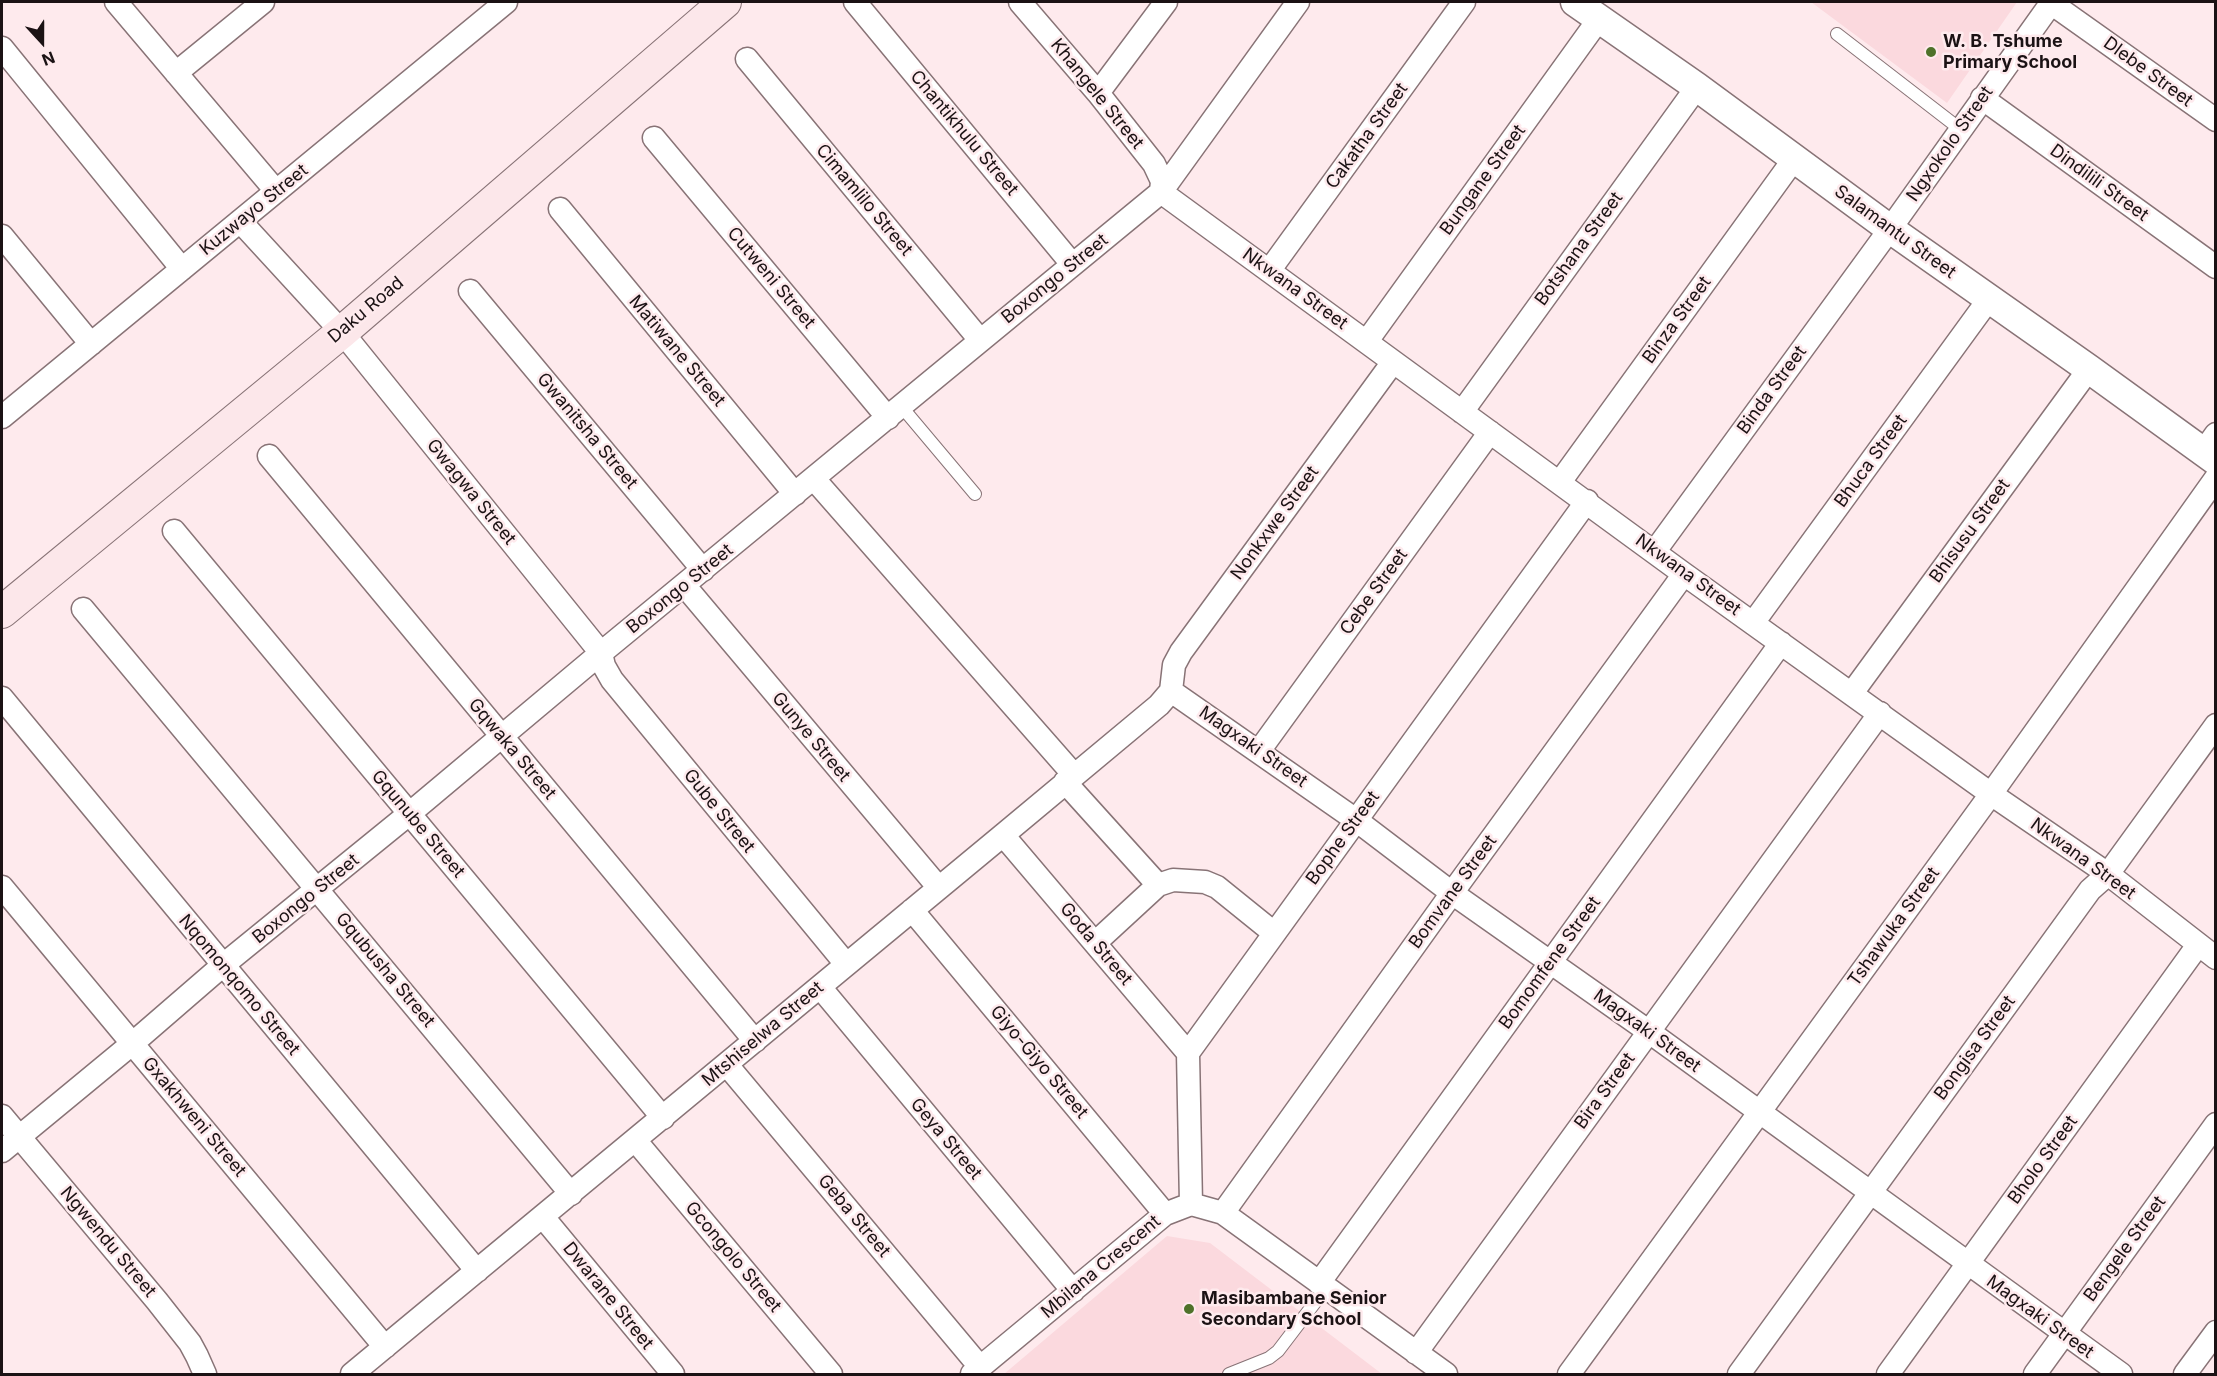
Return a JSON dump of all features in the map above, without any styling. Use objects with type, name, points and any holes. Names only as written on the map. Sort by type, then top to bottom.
[{"type":"main road","name":"Daku Road","points":[[2,612],[342,332],[725,2]]},
{"type":"street","points":[[116,2],[276,192]]},
{"type":"street","points":[[177,73],[263,2]]},
{"type":"street","name":"Kuzwayo Street","points":[[2,417],[506,2]]},
{"type":"street","name":"Chantikhulu Street","points":[[855,2],[1072,264]]},
{"type":"street","points":[[1098,93],[1166,2]]},
{"type":"street","name":"Boxongo Street","points":[[2,1151],[222,966],[1161,192],[1298,2]]},
{"type":"street","name":"Cakatha Street","points":[[1269,271],[1464,2]]},
{"type":"street","name":"Salamantu Street","points":[[1575,2],[1697,87],[1989,299],[2089,369],[2211,449]]},
{"type":"street","name":"Ngxokolo Street","points":[[1890,229],[2051,2]]},
{"type":"street","name":"Dlebe Street","points":[[2051,2],[2216,120]]},
{"type":"street","name":"Khangele Street","points":[[1027,4],[1154,164],[1162,181],[1161,192]]},
{"type":"street","name":"Bungane Street","points":[[1366,341],[1599,19]]},
{"type":"street","points":[[2,48],[182,269]]},
{"type":"street","name":"Cimamlilo Street","points":[[747,59],[980,340]]},
{"type":"street","name":"Botshana Street","points":[[1462,412],[1697,87]]},
{"type":"street","name":"Dindilili Street","points":[[1982,98],[2216,267]]},
{"type":"street","name":"Cutweni Street","points":[[654,138],[894,412]]},
{"type":"street","name":"Binza Street","points":[[1560,482],[1794,159]]},
{"type":"street","name":"Nkwana Street","points":[[1161,192],[1684,574],[1991,794],[2108,874],[2209,950]]},
{"type":"street","name":"Matiwane Street","points":[[560,209],[795,494]]},
{"type":"street","name":"Gwagwa Street","points":[[240,221],[342,332],[601,653]]},
{"type":"street","name":"Binda Street","points":[[1655,551],[1890,229]]},
{"type":"street","points":[[2,236],[91,344]]},
{"type":"street","name":"Gwanitsha Street","points":[[470,291],[703,570]]},
{"type":"street","name":"Bhuca Street","points":[[1753,623],[1989,299]]},
{"type":"street","name":"Nonkxwe Street","points":[[1171,691],[1174,666],[1181,652],[1393,362]]},
{"type":"street","name":"Bhisusu Street","points":[[1852,693],[2089,369]]},
{"type":"street","name":"Cebe Street","points":[[1259,751],[1490,432]]},
{"type":"street","name":"Gqwaka Street","points":[[269,456],[755,1041]]},
{"type":"street","name":"Tshawuka Street","points":[[1569,1374],[1991,794],[2216,478]]},
{"type":"street","points":[[814,479],[1070,778],[1158,885]]},
{"type":"street","name":"Bophe Street","points":[[1188,1053],[1587,501]]},
{"type":"street","name":"Gqunube Street","points":[[174,531],[663,1118]]},
{"type":"street","name":"Bomvane Street","points":[[1223,1213],[1684,574]]},
{"type":"street","name":"Gunye Street","points":[[684,585],[939,888]]},
{"type":"street","name":"Gqubusha Street","points":[[83,609],[571,1194]]},
{"type":"street","name":"Bomomfene Street","points":[[1323,1285],[1551,962],[1781,643]]},
{"type":"street","name":"Gube Street","points":[[601,653],[604,666],[612,680],[846,964]]},
{"type":"street","name":"Magxaki Street","points":[[1171,691],[1356,820],[1452,893],[2121,1374]]},
{"type":"street","name":"Mtshiselwa Street","points":[[352,1374],[1159,705],[1171,691]]},
{"type":"street","name":"Nqomonqomo Street","points":[[2,698],[477,1271]]},
{"type":"street","name":"Bira Street","points":[[1416,1353],[1880,713]]},
{"type":"street","name":"Bongisa Street","points":[[1738,1374],[2090,890],[2108,874],[2216,725]]},
{"type":"street","name":"Goda Street","points":[[1003,835],[1188,1053]]},
{"type":"street","points":[[1095,943],[1158,885],[1173,880],[1205,882],[1217,887],[1274,933]]},
{"type":"street","name":"Gxakhweni Street","points":[[2,887],[385,1347]]},
{"type":"street","name":"Giyo-Giyo Street","points":[[912,910],[1165,1214]]},
{"type":"street","name":"Bholo Street","points":[[1888,1374],[1968,1265],[2209,950]]},
{"type":"street","name":"Geya Street","points":[[820,987],[1073,1291]]},
{"type":"street","points":[[1188,1053],[1191,1204],[1223,1213],[1446,1374]]},
{"type":"street","name":"Geba Street","points":[[727,1065],[976,1371]]},
{"type":"street","name":"Ngwendu Street","points":[[2,1116],[164,1309],[198,1356],[205,1374]]},
{"type":"street","name":"Bengele Street","points":[[2035,1374],[2216,1124]]},
{"type":"street","name":"Gcongolo Street","points":[[635,1140],[831,1374]]},
{"type":"street","name":"Mbilana Crescent","points":[[976,1371],[1165,1214],[1191,1204]]},
{"type":"street","name":"Dwarane Street","points":[[543,1216],[673,1374]]},
{"type":"street","points":[[2185,1374],[2216,1332]]},
{"type":"lane","points":[[1837,34],[1960,129]]},
{"type":"lane","points":[[894,412],[975,494]]},
{"type":"lane","points":[[1229,1374],[1258,1364],[1278,1351],[1323,1285]]},
{"type":"shaded area","name":"W. B. Tshume Primary School","points":[[1811,2],[2017,2],[1947,103]]},
{"type":"shaded area","name":"Masibambane Senior Secondary School","points":[[1167,1236],[1210,1243],[1382,1374],[1004,1374]]},
{"type":"place","name":"W. B. Tshume Primary School","points":[[1931,52]]},
{"type":"place","name":"Masibambane Senior Secondary School","points":[[1189,1309]]}]
